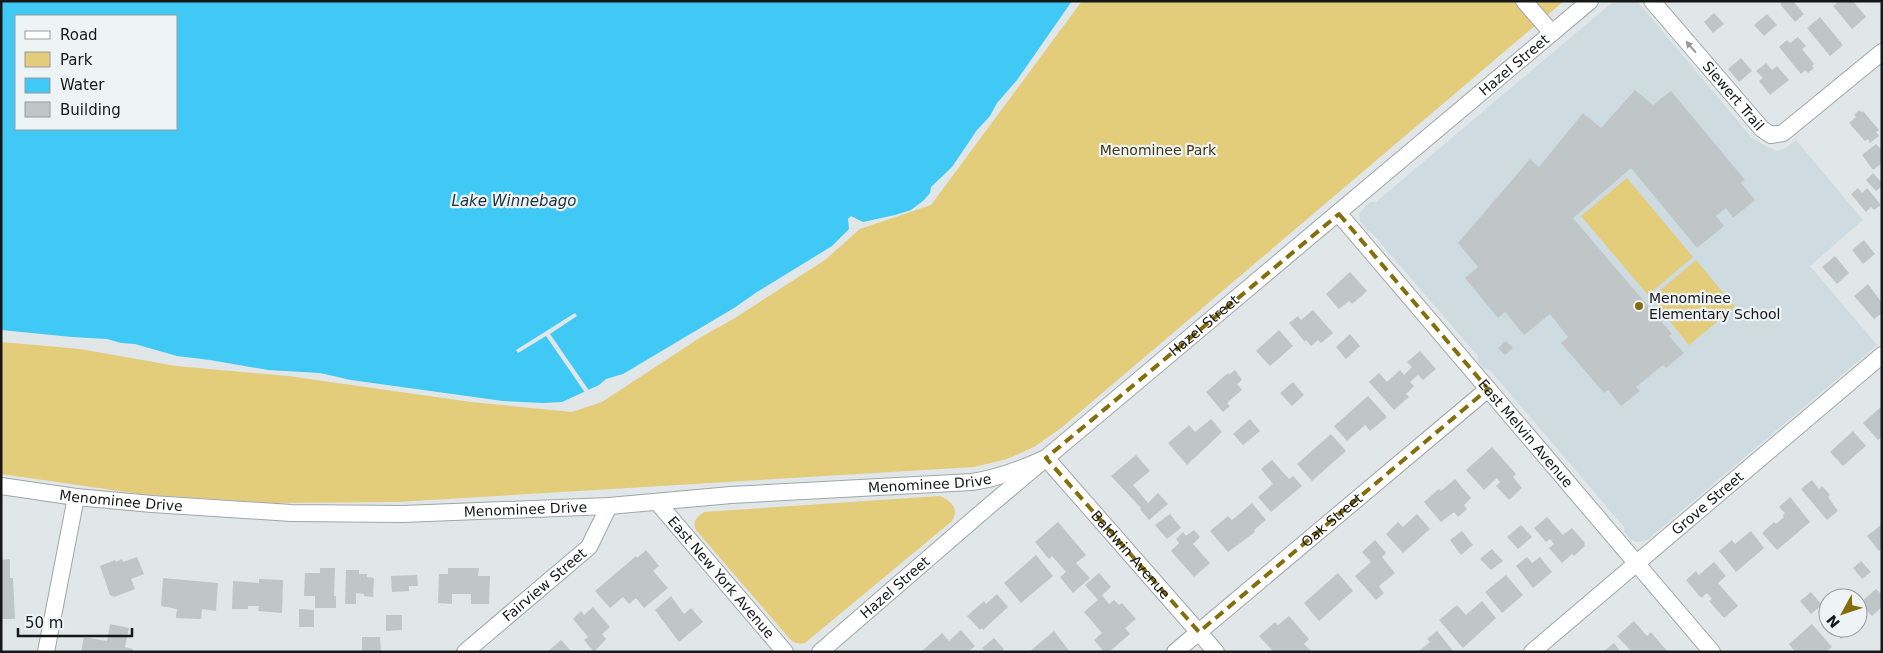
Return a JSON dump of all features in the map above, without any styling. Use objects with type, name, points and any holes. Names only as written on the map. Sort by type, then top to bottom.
[{"type":"street","points":[[1524,1],[1552,33]]},
{"type":"street","name":"Hazel Street","points":[[820,652],[1046,458],[1339,214],[1590,1]]},
{"type":"street","name":"Siewert Trail","points":[[1652,1],[1757,124],[1768,133],[1775,135],[1783,133],[1882,52]]},
{"type":"street","name":"East Melvin Avenue","points":[[1339,214],[1712,652]]},
{"type":"street","name":"Grove Street","points":[[1532,652],[1882,355]]},
{"type":"street","name":"Oak Street","points":[[1175,652],[1488,389]]},
{"type":"street","name":"Menominee Drive","points":[[1,486],[76,497],[152,504],[291,513],[403,514],[608,506],[731,495],[972,482],[988,480],[1016,471],[1046,458]]},
{"type":"street","name":"Baldwin Avenue","points":[[1046,458],[1216,652]]},
{"type":"street","points":[[46,652],[76,497]]},
{"type":"street","name":"East New York Avenue","points":[[657,502],[785,652]]},
{"type":"street","name":"Fairview Street","points":[[465,652],[589,547],[608,506]]},
{"type":"highlighted area","points":[[1339,214],[1488,389],[1199,632],[1046,458]]},
{"type":"shaded area","name":"Menominee Elementary School","points":[[1614,1],[1637,1],[1752,138],[1777,151],[1786,148],[1796,140],[1863,220],[1810,266],[1877,345],[1647,540],[1637,542],[1631,540],[1625,533],[1624,527],[1490,370],[1483,368],[1478,362],[1478,356],[1371,232],[1368,231],[1360,221],[1359,215],[1370,202],[1376,202]]},
{"type":"green space","name":"Menominee Park","points":[[1082,1],[1564,1],[1061,428],[1034,447],[1007,459],[974,467],[397,502],[274,503],[140,494],[1,474],[1,342],[80,349],[176,366],[288,376],[471,402],[572,412],[602,402],[701,337],[735,318],[825,260],[860,229],[931,205]]},
{"type":"green space","points":[[1627,178],[1693,257],[1648,295],[1581,216]]},
{"type":"green space","points":[[1696,260],[1735,307],[1689,345],[1651,298]]},
{"type":"green space","points":[[940,496],[953,506],[955,512],[952,521],[805,643],[796,643],[789,638],[695,527],[696,520],[704,512]]},
{"type":"water","name":"Lake Winnebago","points":[[1,1],[1072,1],[1017,80],[997,103],[990,116],[977,130],[952,167],[931,187],[930,193],[924,200],[911,210],[895,215],[863,222],[851,216],[848,219],[849,229],[832,246],[734,308],[623,374],[606,379],[599,385],[562,402],[503,401],[351,380],[320,373],[268,370],[177,356],[135,344],[107,339],[1,330]]},
{"type":"pier","points":[[575,313],[577,316],[550,334],[590,392],[586,394],[546,336],[518,353],[516,350]]},
{"type":"building","points":[[1783,1],[1793,1],[1804,14],[1795,22],[1780,4]]},
{"type":"building","points":[[1839,1],[1853,1],[1866,17],[1852,29],[1833,6]]},
{"type":"building","points":[[1714,13],[1724,24],[1713,33],[1704,22]]},
{"type":"building","points":[[1767,14],[1777,25],[1764,36],[1754,25]]},
{"type":"building","points":[[1820,17],[1843,45],[1830,56],[1807,28]]},
{"type":"building","points":[[1798,37],[1806,46],[1802,49],[1814,64],[1812,66],[1814,68],[1808,73],[1805,70],[1801,74],[1779,47],[1787,40],[1790,43]]},
{"type":"building","points":[[1741,58],[1752,71],[1739,82],[1728,69]]},
{"type":"building","points":[[1766,63],[1772,70],[1777,66],[1789,80],[1770,95],[1759,81],[1763,78],[1756,71]]},
{"type":"building","points":[[1635,90],[1653,105],[1671,91],[1745,180],[1741,183],[1755,200],[1733,218],[1726,208],[1716,216],[1724,226],[1697,248],[1631,168],[1573,218],[1672,334],[1669,336],[1684,353],[1666,368],[1663,365],[1636,387],[1640,391],[1621,406],[1608,390],[1604,393],[1561,343],[1568,337],[1550,314],[1524,335],[1505,312],[1498,318],[1465,278],[1478,267],[1458,243],[1530,159],[1539,167],[1583,113],[1601,128]]},
{"type":"building","points":[[1859,110],[1863,111],[1879,130],[1876,132],[1879,136],[1870,143],[1868,139],[1865,141],[1849,123],[1856,117],[1854,115]]},
{"type":"building","points":[[1876,144],[1882,150],[1882,163],[1873,170],[1862,155]]},
{"type":"building","points":[[1873,173],[1882,183],[1882,186],[1876,191],[1866,180]]},
{"type":"building","points":[[1858,188],[1862,193],[1867,188],[1881,205],[1874,210],[1871,207],[1866,212],[1851,194]]},
{"type":"building","points":[[1864,240],[1875,254],[1863,264],[1852,250]]},
{"type":"building","points":[[1835,256],[1849,273],[1837,284],[1822,267]]},
{"type":"building","points":[[1350,272],[1367,291],[1352,304],[1349,301],[1339,309],[1326,294]]},
{"type":"building","points":[[1868,284],[1882,303],[1882,313],[1874,319],[1854,296]]},
{"type":"building","points":[[1313,310],[1333,333],[1321,343],[1318,340],[1311,346],[1306,340],[1305,342],[1289,323],[1298,316],[1301,320]]},
{"type":"building","points":[[1279,330],[1293,346],[1270,366],[1256,351]]},
{"type":"building","points":[[1350,334],[1360,346],[1346,359],[1336,347]]},
{"type":"building","points":[[1506,341],[1513,348],[1505,355],[1498,348]]},
{"type":"building","points":[[1420,351],[1436,369],[1423,380],[1418,375],[1410,382],[1414,386],[1406,394],[1409,397],[1394,410],[1369,382],[1379,373],[1387,382],[1400,370],[1404,375],[1412,367],[1407,362]]},
{"type":"building","points":[[1235,370],[1242,380],[1237,384],[1242,390],[1227,403],[1230,406],[1223,412],[1206,392],[1228,373],[1229,375]]},
{"type":"building","points":[[1293,382],[1304,395],[1292,406],[1280,393]]},
{"type":"building","points":[[1368,396],[1387,417],[1370,431],[1365,425],[1347,441],[1334,426]]},
{"type":"building","points":[[1882,406],[1882,437],[1878,440],[1863,423]]},
{"type":"building","points":[[1211,419],[1222,432],[1187,465],[1168,443],[1189,425],[1195,432]]},
{"type":"building","points":[[1250,419],[1260,431],[1243,445],[1233,434]]},
{"type":"building","points":[[1853,431],[1866,446],[1843,466],[1830,452]]},
{"type":"building","points":[[1331,434],[1346,451],[1312,481],[1297,464]]},
{"type":"building","points":[[1492,447],[1516,474],[1513,477],[1522,488],[1509,500],[1496,486],[1500,482],[1497,478],[1484,490],[1466,470]]},
{"type":"building","points":[[1136,455],[1150,471],[1133,485],[1148,503],[1158,493],[1168,504],[1149,520],[1141,508],[1111,476]]},
{"type":"building","points":[[1272,460],[1289,479],[1293,476],[1302,486],[1271,512],[1258,497],[1273,484],[1261,469]]},
{"type":"building","points":[[1455,479],[1471,498],[1464,505],[1467,509],[1458,517],[1454,512],[1441,522],[1424,502],[1439,489],[1441,491]]},
{"type":"building","points":[[1812,480],[1819,489],[1822,486],[1830,495],[1828,497],[1838,511],[1827,520],[1801,489]]},
{"type":"building","points":[[1790,497],[1810,522],[1777,550],[1762,533],[1774,522],[1776,524],[1784,517],[1785,513],[1779,507]]},
{"type":"building","points":[[1252,503],[1266,520],[1254,530],[1255,532],[1228,552],[1210,531],[1228,516],[1232,520]]},
{"type":"building","points":[[1170,514],[1181,528],[1167,539],[1155,525]]},
{"type":"building","points":[[1417,514],[1430,529],[1403,553],[1386,534],[1398,522],[1403,527]]},
{"type":"building","points":[[1547,517],[1563,535],[1572,528],[1585,543],[1585,546],[1574,556],[1572,554],[1562,563],[1549,548],[1554,544],[1550,539],[1546,542],[1534,528]]},
{"type":"building","points":[[1058,522],[1086,555],[1076,563],[1090,578],[1073,593],[1060,577],[1066,572],[1052,556],[1049,559],[1035,542]]},
{"type":"building","points":[[1882,524],[1882,549],[1879,551],[1867,536]]},
{"type":"building","points":[[1521,525],[1532,537],[1518,549],[1507,537]]},
{"type":"building","points":[[1194,530],[1200,537],[1193,544],[1210,563],[1194,577],[1171,551],[1179,543],[1176,539],[1183,532],[1186,536]]},
{"type":"building","points":[[1462,531],[1473,545],[1461,555],[1450,540]]},
{"type":"building","points":[[1751,531],[1764,548],[1736,572],[1719,551],[1732,540],[1735,544]]},
{"type":"building","points":[[1375,540],[1386,553],[1382,557],[1395,573],[1379,586],[1384,593],[1376,600],[1355,576],[1371,562],[1362,552]]},
{"type":"building","points":[[1492,549],[1503,561],[1491,570],[1480,559]]},
{"type":"building","points":[[646,550],[659,566],[653,571],[668,588],[644,608],[636,598],[629,604],[623,597],[610,608],[595,591],[636,556],[637,558]]},
{"type":"building","points":[[1036,555],[1053,576],[1021,603],[1004,583]]},
{"type":"building","points":[[137,557],[144,574],[131,579],[135,589],[114,597],[110,595],[100,566],[115,560],[116,562],[122,559],[123,562]]},
{"type":"building","points":[[1527,557],[1532,563],[1540,557],[1552,572],[1533,588],[1516,566]]},
{"type":"building","points":[[10,559],[10,578],[13,578],[15,619],[1,619],[1,560]]},
{"type":"building","points":[[1861,561],[1871,572],[1862,579],[1853,568]]},
{"type":"building","points":[[1714,562],[1726,576],[1718,583],[1738,606],[1724,618],[1709,601],[1712,599],[1707,593],[1701,598],[1686,580],[1696,571],[1699,575]]},
{"type":"building","points":[[320,568],[335,568],[334,596],[336,596],[336,608],[315,608],[315,596],[304,596],[305,573],[320,573]]},
{"type":"building","points":[[448,568],[479,568],[478,576],[490,576],[489,604],[471,604],[471,594],[452,594],[452,604],[438,603],[439,574],[448,574]]},
{"type":"building","points":[[346,570],[359,570],[359,574],[367,574],[367,577],[374,578],[373,597],[356,593],[356,604],[345,604]]},
{"type":"building","points":[[1099,573],[1111,587],[1102,595],[1109,604],[1114,600],[1119,605],[1122,603],[1136,619],[1125,628],[1130,634],[1109,652],[1104,652],[1094,640],[1102,633],[1084,612],[1098,600],[1085,585]]},
{"type":"building","points":[[1338,573],[1353,591],[1319,621],[1304,603]]},
{"type":"building","points":[[417,575],[418,586],[409,586],[409,591],[392,592],[391,576]]},
{"type":"building","points":[[1506,575],[1523,595],[1502,613],[1485,592]]},
{"type":"building","points":[[163,578],[218,583],[216,611],[202,609],[201,619],[176,618],[177,609],[161,606]]},
{"type":"building","points":[[259,579],[283,580],[282,613],[258,611],[259,606],[248,606],[248,609],[232,609],[233,581],[259,583]]},
{"type":"building","points":[[1876,589],[1882,595],[1882,607],[1872,616],[1868,612],[1868,596]]},
{"type":"building","points":[[1811,592],[1818,600],[1818,608],[1811,614],[1800,601]]},
{"type":"building","points":[[997,594],[1008,607],[983,630],[982,628],[980,630],[967,616],[984,601],[986,604]]},
{"type":"building","points":[[671,596],[684,614],[691,608],[703,622],[679,642],[655,610]]},
{"type":"building","points":[[1482,601],[1496,618],[1463,648],[1439,620],[1457,605],[1466,615]]},
{"type":"building","points":[[593,607],[610,627],[602,634],[606,639],[594,652],[584,640],[588,637],[573,619],[581,611],[584,615]]},
{"type":"building","points":[[299,609],[314,610],[314,627],[299,627]]},
{"type":"building","points":[[386,615],[402,615],[402,630],[386,631]]},
{"type":"building","points":[[1289,616],[1309,639],[1304,644],[1312,652],[1271,652],[1272,650],[1259,636],[1275,622],[1278,625]]},
{"type":"building","points":[[1634,621],[1647,636],[1651,632],[1667,651],[1631,651],[1617,636]]},
{"type":"building","points":[[110,624],[129,628],[125,647],[133,649],[133,652],[81,652],[84,637],[107,641]]},
{"type":"building","points":[[1812,624],[1818,631],[1818,638],[1824,638],[1832,647],[1826,652],[1795,652],[1789,644]]},
{"type":"building","points":[[961,630],[975,646],[968,652],[921,652],[942,633],[949,641]]},
{"type":"building","points":[[1054,631],[1070,652],[1029,652]]},
{"type":"building","points":[[1437,631],[1454,652],[1418,652],[1430,642],[1427,639]]},
{"type":"building","points":[[362,637],[380,637],[381,652],[362,652]]},
{"type":"building","points":[[994,638],[1004,649],[1001,652],[986,652],[982,648]]},
{"type":"building","points":[[561,640],[572,652],[547,652]]},
{"type":"building","points":[[1614,643],[1621,652],[1603,652]]},
{"type":"place","name":"Menominee Elementary School","points":[[1639,306]]}]
